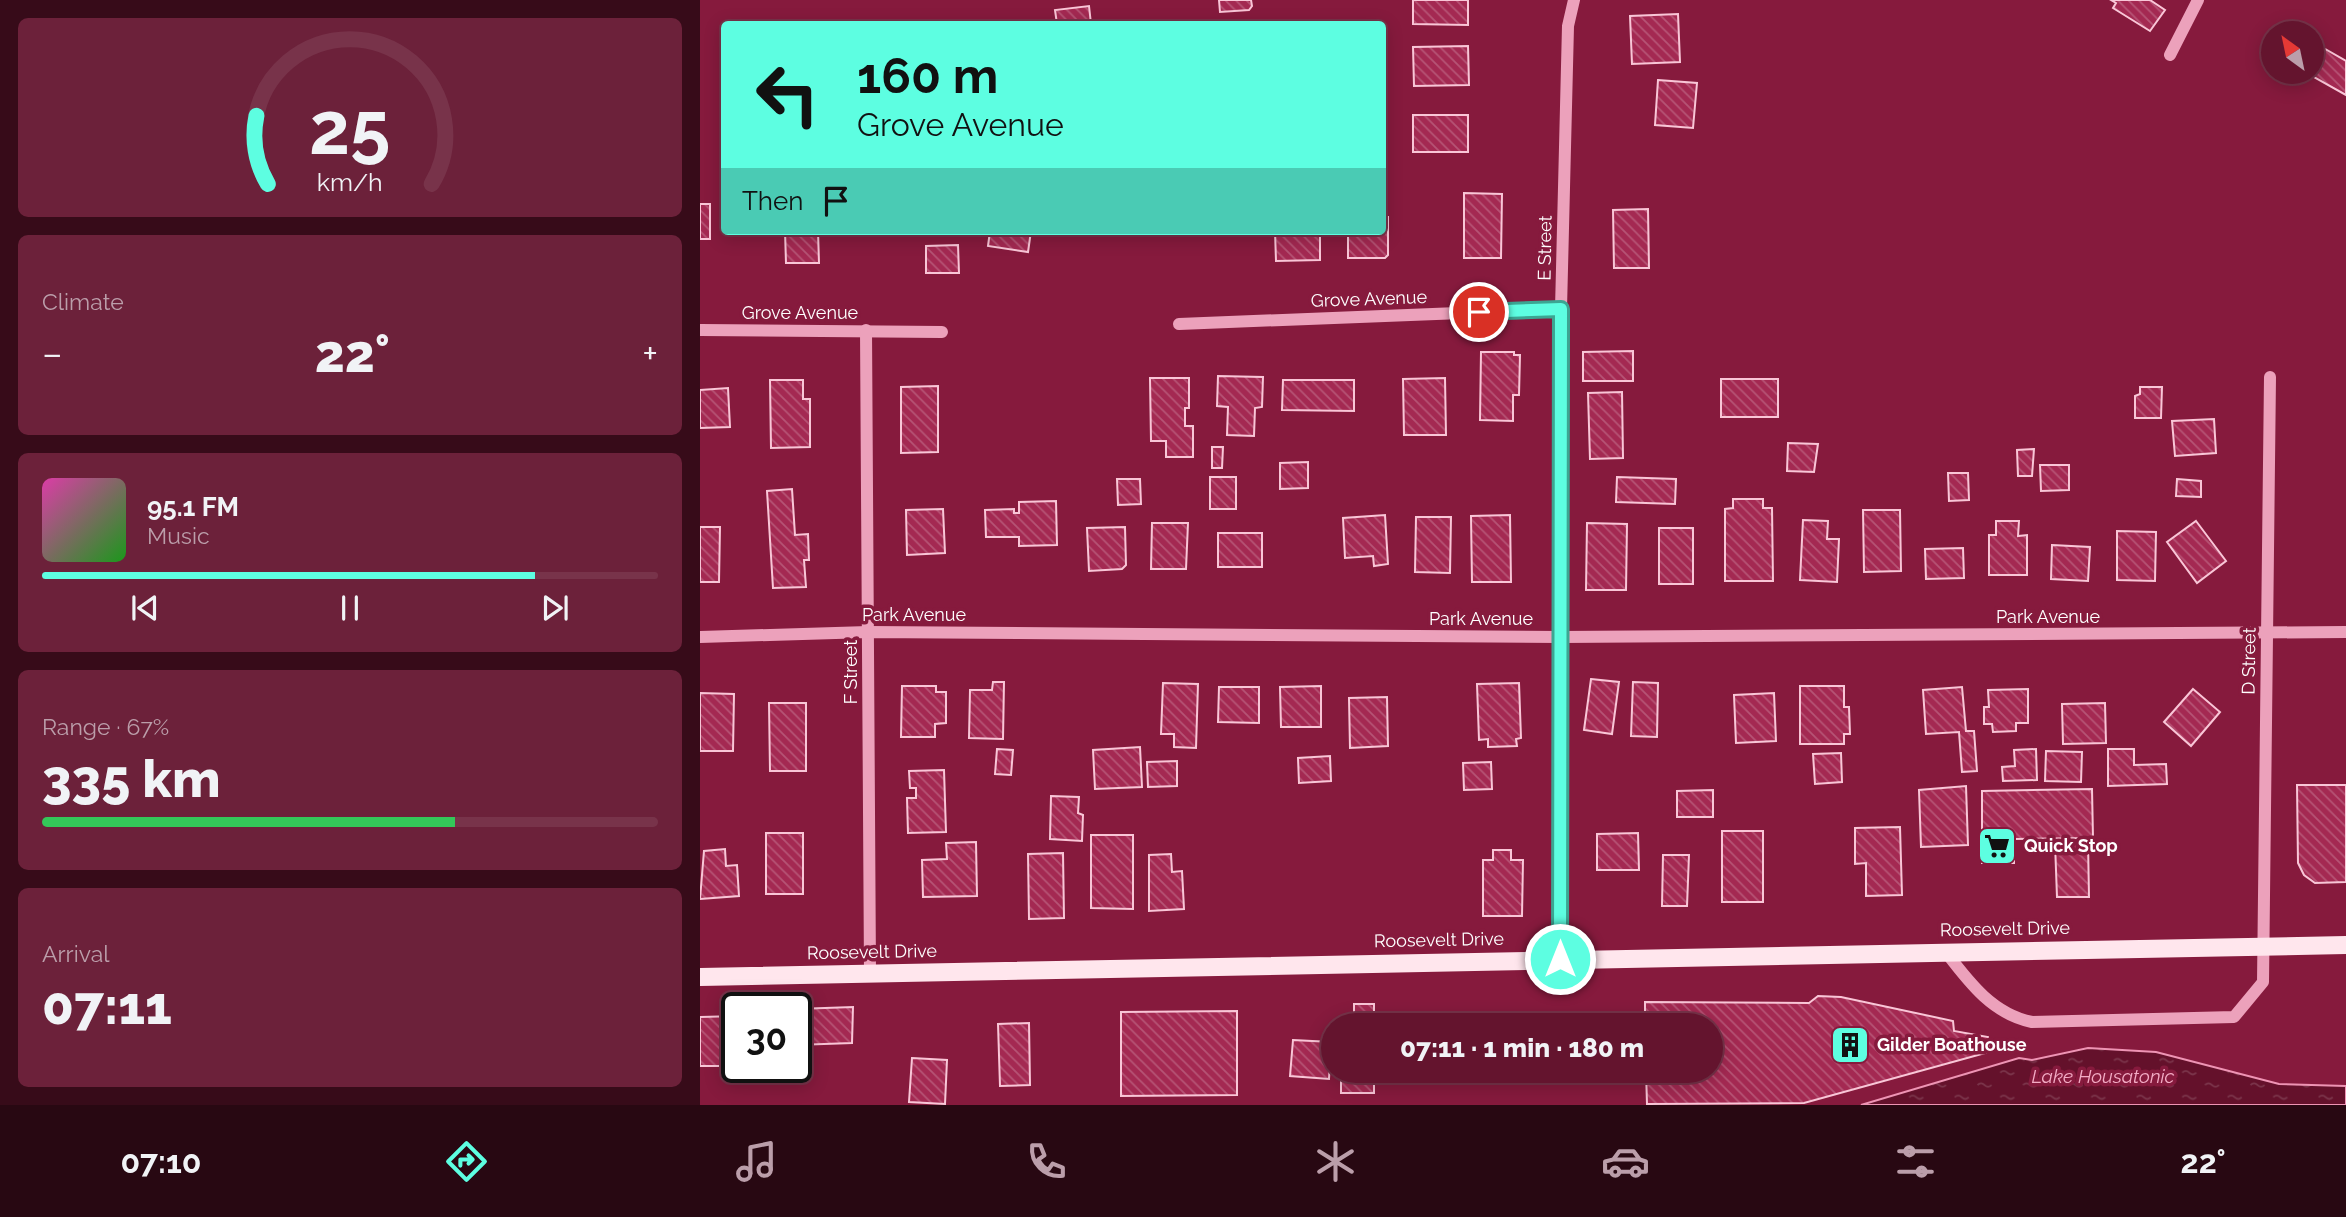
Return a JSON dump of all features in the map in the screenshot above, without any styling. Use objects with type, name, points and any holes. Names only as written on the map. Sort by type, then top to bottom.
[{"type":"main road","name":"Roosevelt Drive","points":[[700,978],[870,972],[2346,945]]},
{"type":"street","name":"E Street","points":[[1560,959],[1561,309],[1568,26],[1574,0]]},
{"type":"street","points":[[2170,55],[2198,0]]},
{"type":"street","name":"Grove Avenue","points":[[1180,324],[1561,309]]},
{"type":"street","name":"Grove Avenue","points":[[700,330],[942,332]]},
{"type":"street","name":"F Street","points":[[866,330],[870,972]]},
{"type":"street","name":"D Street","points":[[1945,951],[1980,995],[2019,1019],[2032,1022],[2234,1017],[2263,982],[2270,377]]},
{"type":"street","name":"Park Avenue","points":[[700,637],[869,632],[1562,637],[2346,632]]},
{"type":"water","name":"Lake Housatonic","points":[[2088,1048],[2156,1052],[2279,1084],[2346,1086],[2346,1105],[1861,1105],[2019,1058],[2032,1060]]},
{"type":"building","points":[[1219,0],[1251,0],[1252,6],[1249,10],[1220,12]]},
{"type":"building","points":[[1413,0],[1468,0],[1468,25],[1413,24]]},
{"type":"building","points":[[2111,0],[2150,0],[2165,10],[2150,31],[2113,8],[2116,3]]},
{"type":"building","points":[[1089,6],[1091,21],[1057,21],[1055,10]]},
{"type":"building","points":[[1678,14],[1680,62],[1632,64],[1630,16]]},
{"type":"building","points":[[1468,46],[1469,85],[1414,86],[1413,47]]},
{"type":"building","points":[[2324,48],[2346,61],[2346,95],[2324,83]]},
{"type":"building","points":[[1658,80],[1697,83],[1693,128],[1655,125]]},
{"type":"building","points":[[1413,115],[1468,115],[1468,152],[1413,152]]},
{"type":"building","points":[[1464,193],[1502,194],[1501,258],[1464,258]]},
{"type":"building","points":[[700,204],[710,204],[710,239],[700,239]]},
{"type":"building","points":[[1648,209],[1649,268],[1614,268],[1613,210]]},
{"type":"building","points":[[1388,217],[1388,255],[1385,258],[1348,258],[1348,235],[1386,235]]},
{"type":"building","points":[[785,235],[818,235],[819,263],[786,263]]},
{"type":"building","points":[[989,235],[1030,235],[1028,252],[988,246]]},
{"type":"building","points":[[1119,235],[1160,235],[1160,236]]},
{"type":"building","points":[[1275,235],[1320,235],[1320,260],[1276,261]]},
{"type":"building","points":[[958,245],[959,273],[926,273],[926,246]]},
{"type":"building","points":[[1633,351],[1633,381],[1583,381],[1583,352]]},
{"type":"building","points":[[1481,352],[1514,352],[1514,355],[1520,355],[1519,395],[1513,395],[1513,421],[1480,420]]},
{"type":"building","points":[[1218,376],[1263,377],[1262,407],[1255,408],[1254,436],[1227,435],[1228,407],[1217,406]]},
{"type":"building","points":[[1150,378],[1189,378],[1189,408],[1185,408],[1185,426],[1193,426],[1193,457],[1166,457],[1166,441],[1151,441]]},
{"type":"building","points":[[1445,378],[1446,435],[1404,435],[1403,379]]},
{"type":"building","points":[[1721,379],[1778,379],[1778,417],[1721,417]]},
{"type":"building","points":[[770,380],[803,380],[803,399],[810,399],[810,447],[771,448]]},
{"type":"building","points":[[1283,380],[1354,380],[1354,411],[1282,410]]},
{"type":"building","points":[[938,386],[938,452],[901,453],[901,387]]},
{"type":"building","points":[[2140,387],[2162,387],[2161,418],[2135,418],[2135,396],[2140,394]]},
{"type":"building","points":[[728,388],[730,427],[700,428],[700,390]]},
{"type":"building","points":[[1622,392],[1623,458],[1590,459],[1588,393]]},
{"type":"building","points":[[2214,419],[2216,453],[2175,456],[2172,421]]},
{"type":"building","points":[[1788,443],[1818,444],[1814,472],[1787,471]]},
{"type":"building","points":[[1212,447],[1223,447],[1222,468],[1212,468]]},
{"type":"building","points":[[2034,449],[2032,476],[2018,476],[2017,450]]},
{"type":"building","points":[[1308,462],[1308,488],[1280,489],[1280,463]]},
{"type":"building","points":[[2040,465],[2069,465],[2069,490],[2041,491]]},
{"type":"building","points":[[1948,473],[1968,473],[1969,500],[1949,501]]},
{"type":"building","points":[[1210,477],[1236,477],[1236,509],[1210,509]]},
{"type":"building","points":[[1617,477],[1676,479],[1675,504],[1616,502]]},
{"type":"building","points":[[1117,479],[1140,479],[1141,504],[1118,505]]},
{"type":"building","points":[[2177,479],[2201,481],[2201,497],[2176,496]]},
{"type":"building","points":[[792,489],[795,535],[808,534],[809,560],[804,560],[806,587],[773,588],[767,491]]},
{"type":"building","points":[[1733,499],[1763,499],[1763,508],[1772,508],[1773,581],[1725,581],[1725,509],[1733,508]]},
{"type":"building","points":[[1056,501],[1057,545],[1019,546],[1019,537],[986,537],[985,510],[1014,509],[1014,513],[1019,513],[1019,502]]},
{"type":"building","points":[[943,509],[945,553],[907,555],[906,510]]},
{"type":"building","points":[[1863,510],[1900,510],[1901,571],[1864,572]]},
{"type":"building","points":[[1385,515],[1388,564],[1374,566],[1373,556],[1345,558],[1343,518]]},
{"type":"building","points":[[1510,515],[1511,582],[1472,582],[1471,516]]},
{"type":"building","points":[[1416,517],[1451,517],[1450,573],[1415,572]]},
{"type":"building","points":[[1803,520],[1828,521],[1827,539],[1839,539],[1837,582],[1800,580]]},
{"type":"building","points":[[1996,521],[2019,521],[2018,536],[2027,535],[2027,575],[1989,575],[1989,535],[1996,535]]},
{"type":"building","points":[[2196,521],[2226,561],[2197,583],[2167,542]]},
{"type":"building","points":[[1152,523],[1188,523],[1186,569],[1151,569]]},
{"type":"building","points":[[1587,523],[1627,524],[1626,590],[1586,590]]},
{"type":"building","points":[[700,527],[720,527],[719,582],[700,582]]},
{"type":"building","points":[[1125,527],[1126,565],[1122,569],[1089,571],[1087,528]]},
{"type":"building","points":[[1659,528],[1693,528],[1693,584],[1659,584]]},
{"type":"building","points":[[2117,531],[2156,532],[2155,581],[2117,580]]},
{"type":"building","points":[[1218,533],[1262,533],[1262,567],[1218,567]]},
{"type":"building","points":[[2052,545],[2090,547],[2088,581],[2051,579]]},
{"type":"building","points":[[1963,548],[1964,578],[1926,579],[1925,549]]},
{"type":"building","points":[[1591,679],[1619,682],[1612,734],[1584,730]]},
{"type":"building","points":[[993,682],[1004,682],[1003,739],[969,738],[970,690],[992,690]]},
{"type":"building","points":[[1633,682],[1658,683],[1657,737],[1631,736]]},
{"type":"building","points":[[1163,683],[1198,684],[1196,748],[1174,747],[1174,734],[1161,734]]},
{"type":"building","points":[[1519,683],[1521,738],[1516,739],[1517,746],[1488,747],[1488,739],[1479,740],[1477,684]]},
{"type":"building","points":[[902,686],[936,686],[936,692],[946,692],[946,723],[935,724],[935,737],[901,737]]},
{"type":"building","points":[[1321,686],[1321,727],[1281,727],[1280,687]]},
{"type":"building","points":[[1800,686],[1844,686],[1844,707],[1849,707],[1850,734],[1844,734],[1844,744],[1800,744]]},
{"type":"building","points":[[1219,687],[1259,687],[1259,723],[1218,722]]},
{"type":"building","points":[[1962,687],[1966,731],[1974,731],[1977,771],[1962,772],[1959,732],[1926,734],[1923,690]]},
{"type":"building","points":[[2028,689],[2028,723],[2016,723],[2016,731],[1993,732],[1992,724],[1984,724],[1984,707],[1989,707],[1988,690]]},
{"type":"building","points":[[2193,689],[2220,712],[2191,746],[2164,722]]},
{"type":"building","points":[[700,693],[734,694],[733,751],[700,751]]},
{"type":"building","points":[[1774,693],[1776,741],[1736,743],[1734,695]]},
{"type":"building","points":[[1387,697],[1388,746],[1350,748],[1349,698]]},
{"type":"building","points":[[769,703],[806,703],[806,771],[770,771]]},
{"type":"building","points":[[2105,703],[2106,743],[2063,744],[2062,704]]},
{"type":"building","points":[[1140,747],[1142,787],[1095,789],[1093,750]]},
{"type":"building","points":[[997,749],[1013,750],[1011,775],[995,774]]},
{"type":"building","points":[[2036,749],[2037,780],[2003,781],[2002,767],[2015,766],[2014,750]]},
{"type":"building","points":[[2108,749],[2134,749],[2134,765],[2166,764],[2167,784],[2108,786]]},
{"type":"building","points":[[2046,751],[2082,752],[2081,782],[2045,781]]},
{"type":"building","points":[[1841,753],[1842,782],[1815,784],[1813,754]]},
{"type":"building","points":[[1330,756],[1331,781],[1299,783],[1298,758]]},
{"type":"building","points":[[1177,761],[1177,786],[1148,787],[1147,762]]},
{"type":"building","points":[[1491,762],[1492,789],[1464,790],[1463,763]]},
{"type":"building","points":[[944,770],[946,832],[908,833],[907,798],[916,798],[916,788],[910,788],[909,771]]},
{"type":"building","points":[[2297,785],[2346,785],[2346,882],[2315,883],[2304,875],[2298,863]]},
{"type":"building","points":[[1966,786],[1968,845],[1921,847],[1919,790]]},
{"type":"building","points":[[2092,789],[2093,838],[2014,839],[2014,863],[1982,863],[1982,791]]},
{"type":"building","points":[[1713,790],[1713,817],[1677,817],[1677,791]]},
{"type":"building","points":[[1051,796],[1079,797],[1078,813],[1083,815],[1082,841],[1050,839]]},
{"type":"building","points":[[1900,827],[1902,895],[1866,896],[1866,863],[1855,864],[1855,828]]},
{"type":"building","points":[[1722,831],[1763,831],[1763,902],[1722,902]]},
{"type":"building","points":[[766,833],[803,833],[803,894],[766,894]]},
{"type":"building","points":[[1638,833],[1639,870],[1597,870],[1597,834]]},
{"type":"building","points":[[1091,835],[1133,835],[1133,909],[1091,908]]},
{"type":"building","points":[[976,842],[977,896],[923,897],[922,860],[947,859],[946,843]]},
{"type":"building","points":[[2088,842],[2089,897],[2057,897],[2055,843]]},
{"type":"building","points":[[725,849],[726,866],[737,865],[739,896],[700,899],[704,851]]},
{"type":"building","points":[[1493,850],[1511,850],[1511,860],[1523,860],[1522,916],[1483,916],[1483,860],[1493,860]]},
{"type":"building","points":[[1063,853],[1064,918],[1029,919],[1028,854]]},
{"type":"building","points":[[1171,854],[1172,872],[1182,871],[1184,909],[1149,911],[1149,855]]},
{"type":"building","points":[[1663,855],[1689,855],[1687,906],[1662,906]]},
{"type":"building","name":"Gilder Boathouse","points":[[1818,996],[1841,997],[1953,1021],[1954,1031],[1988,1037],[1989,1052],[1804,1103],[1647,1104],[1646,1083],[1723,1083],[1723,1013],[1645,1013],[1645,1002],[1809,1003]]},
{"type":"building","points":[[1354,1004],[1374,1004],[1374,1013],[1354,1013]]},
{"type":"building","points":[[853,1007],[852,1043],[812,1044],[812,1008]]},
{"type":"building","points":[[1237,1011],[1237,1095],[1121,1096],[1121,1012]]},
{"type":"building","points":[[721,1016],[721,1066],[700,1066],[700,1017]]},
{"type":"building","points":[[1029,1023],[1030,1085],[1000,1086],[998,1024]]},
{"type":"building","points":[[1293,1040],[1321,1041],[1321,1078],[1290,1076]]},
{"type":"building","points":[[912,1058],[947,1060],[945,1104],[909,1102]]},
{"type":"building","points":[[1341,1083],[1374,1083],[1374,1093],[1341,1093]]},
{"type":"place","name":"Quick Stop","points":[[1997,846]]},
{"type":"place","name":"Gilder Boathouse","points":[[1850,1045]]},
{"type":"route","points":[[1479,312],[1561,309],[1560,959]]}]
